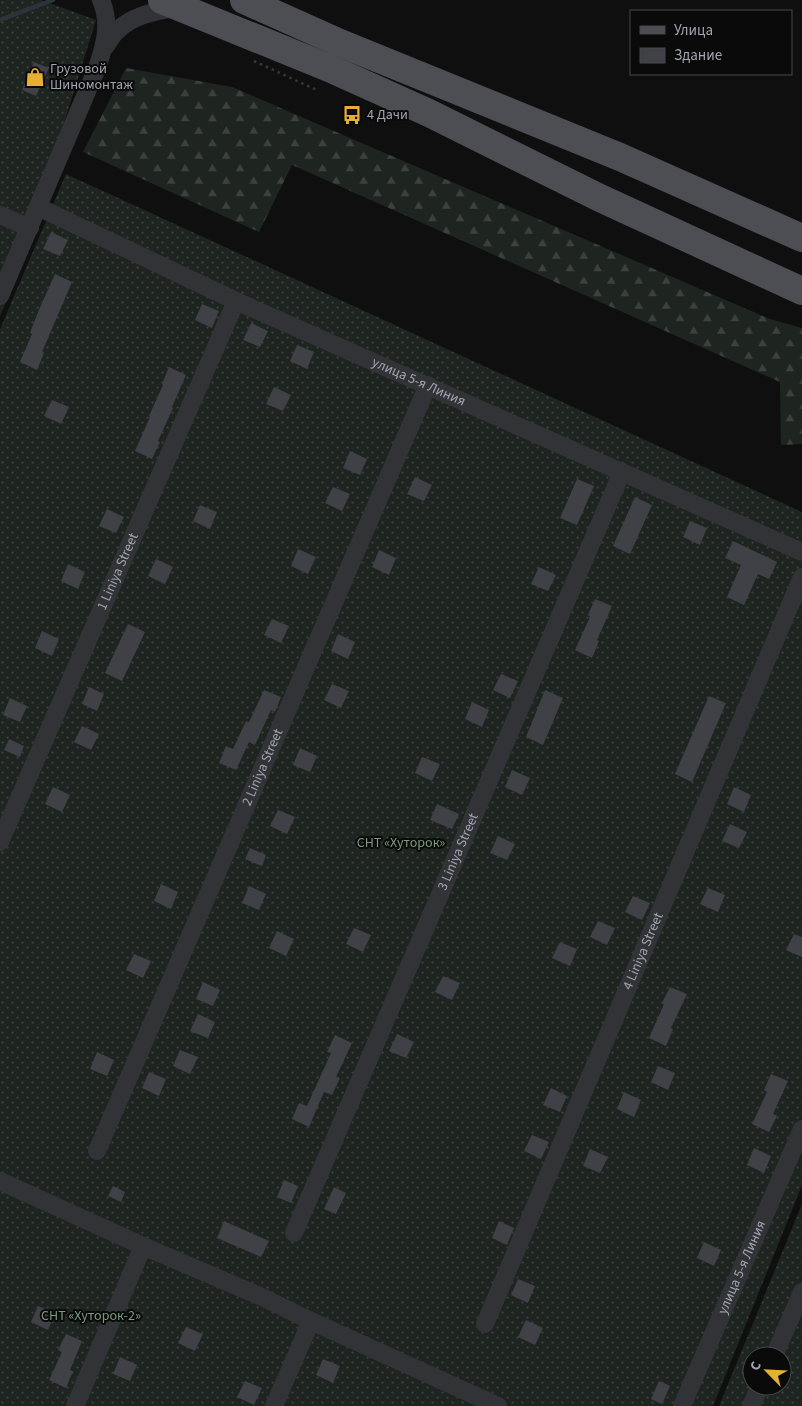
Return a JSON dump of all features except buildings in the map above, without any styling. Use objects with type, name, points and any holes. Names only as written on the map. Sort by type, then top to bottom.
[{"type":"main road","points":[[244,0],[349,46],[620,157],[802,238]]},
{"type":"main road","points":[[170,4],[329,68],[420,109],[600,198],[802,291]]},
{"type":"street","points":[[101,0],[105,10],[107,26],[105,47]]},
{"type":"street","points":[[0,296],[105,47],[117,30],[170,4]]},
{"type":"street","name":"улица 5-я Линия","points":[[38,207],[236,301],[802,552]]},
{"type":"street","points":[[0,215],[30,228]]},
{"type":"street","name":"1 Liniya Street","points":[[0,842],[236,301]]},
{"type":"street","name":"2 Liniya Street","points":[[97,1152],[428,385]]},
{"type":"street","name":"3 Liniya Street","points":[[294,1233],[622,472]]},
{"type":"street","name":"4 Liniya Street","points":[[485,1324],[802,577]]},
{"type":"street","name":"улица 5-я Линия","points":[[682,1406],[802,1129]]},
{"type":"street","points":[[0,1181],[143,1246],[262,1297],[479,1402],[498,1406]]},
{"type":"street","points":[[75,1406],[143,1246]]},
{"type":"street","points":[[778,1346],[802,1292]]},
{"type":"street","points":[[274,1406],[311,1321]]},
{"type":"path","points":[[250,59],[319,91]]},
{"type":"green space","points":[[0,0],[41,0],[96,20],[38,207],[37,232],[0,316]]},
{"type":"green space","points":[[126,68],[232,87],[770,319],[802,328],[802,444],[781,445],[780,382],[292,165],[259,232],[83,152]]},
{"type":"green space","name":"СНТ «Хуторок»","points":[[66,174],[802,512],[802,1185],[713,1406],[0,1406],[0,329]]},
{"type":"green space","points":[[802,1204],[802,1406],[719,1406],[742,1350],[742,1396],[792,1396],[792,1346],[744,1346]]},
{"type":"waterway","points":[[0,20],[53,0]]},
{"type":"place","name":"Грузовой Шиномонтаж","points":[[35,77]]},
{"type":"place","name":"4 Дачи","points":[[352,115]]},
{"type":"park label","name":"СНТ «Хуторок-2»","points":[[91,1316]]}]
